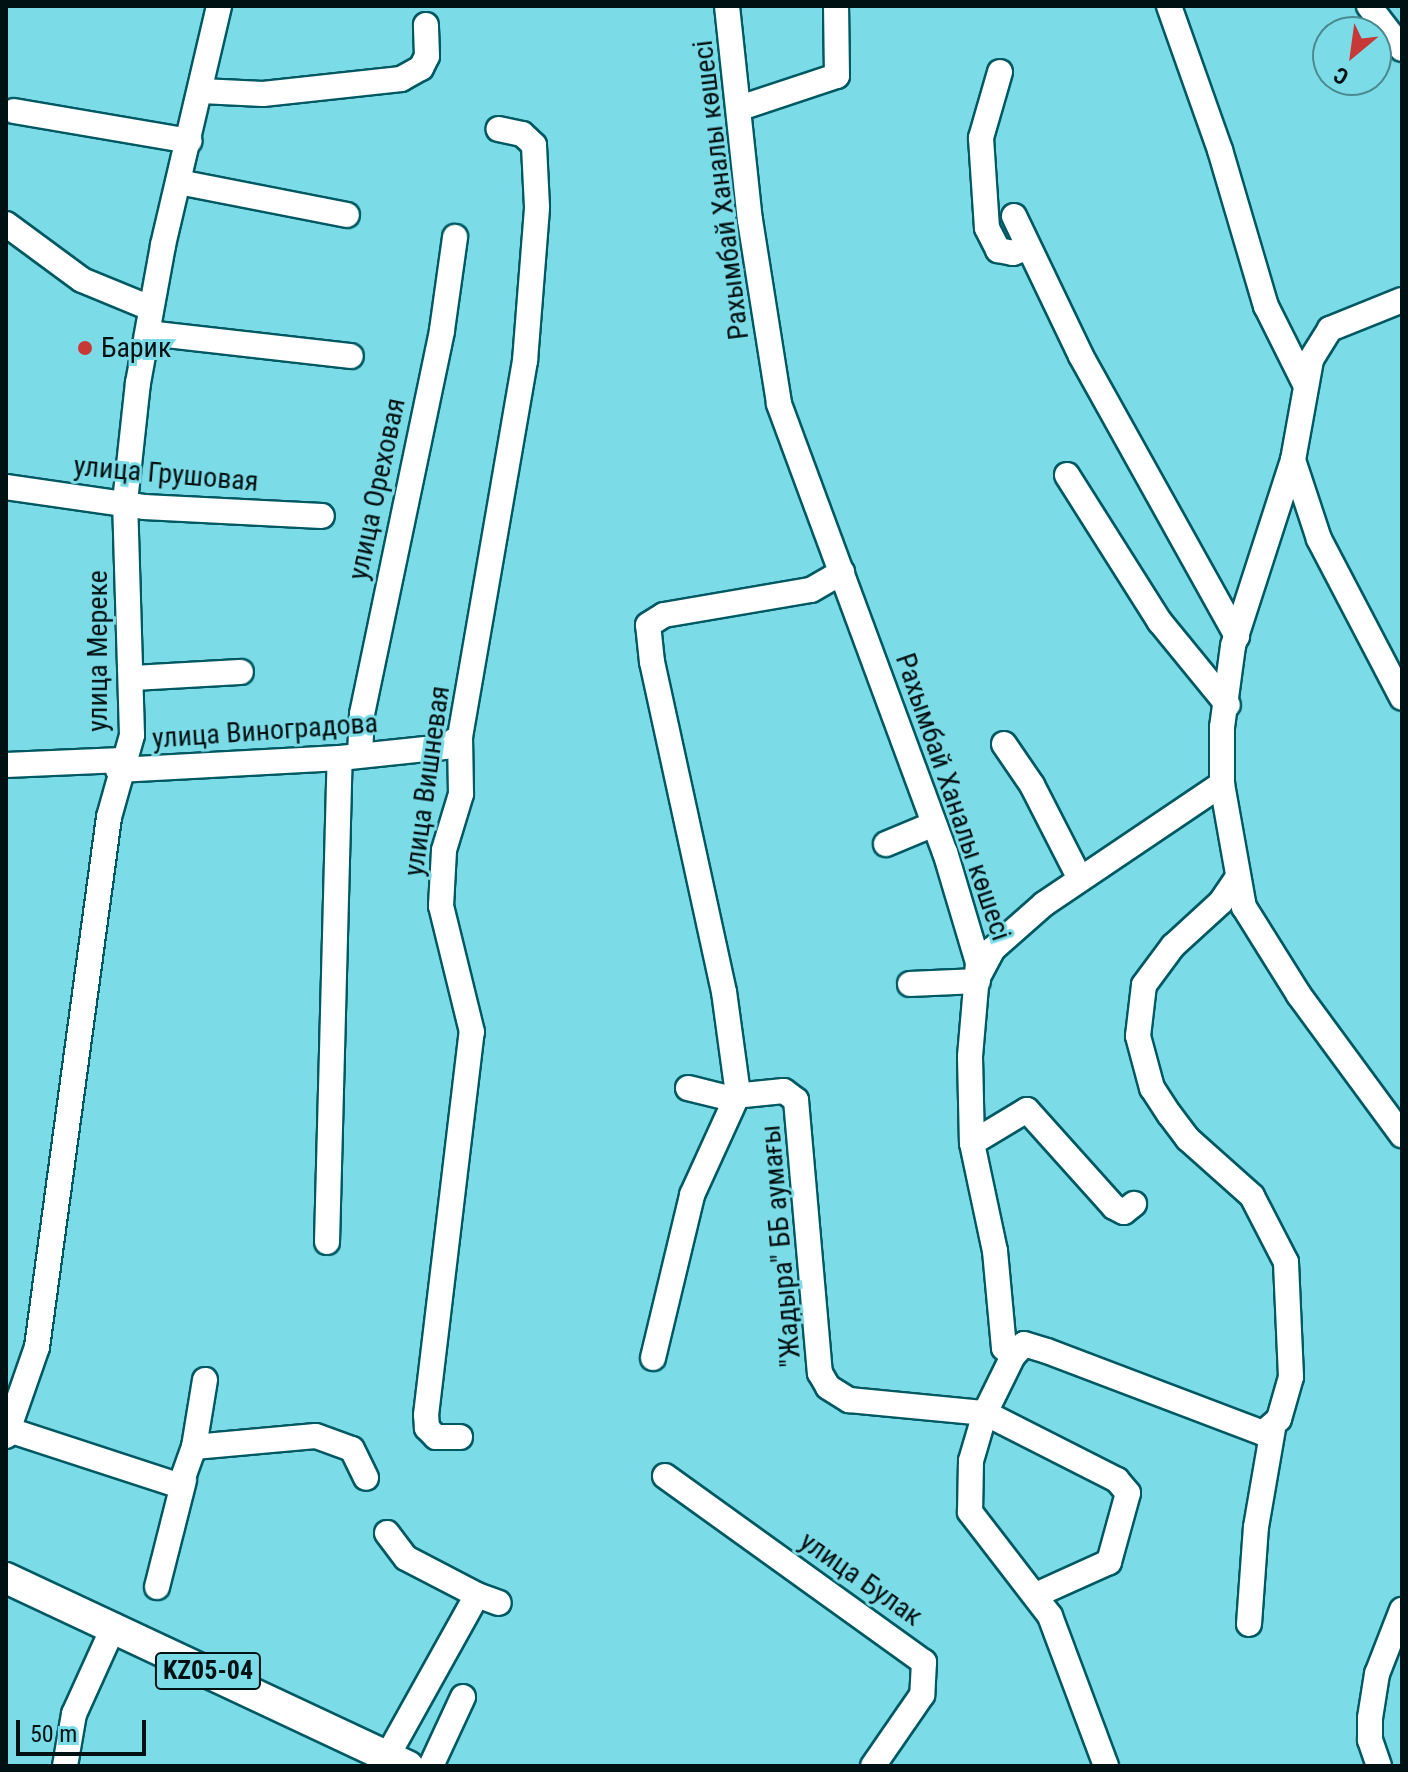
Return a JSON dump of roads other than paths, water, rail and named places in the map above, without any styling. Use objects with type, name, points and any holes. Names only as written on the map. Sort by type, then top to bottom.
[{"type":"main road","name":"KZ05-04","points":[[6,1578],[398,1760]]},
{"type":"street","name":"улица Мереке","points":[[7,1433],[37,1347],[73,1057],[120,765],[132,735],[125,502],[150,308],[219,6]]},
{"type":"street","name":"Рахымбай Ханалы көшесі","points":[[727,6],[750,220],[779,404],[957,888],[978,979],[970,1057],[972,1143],[995,1251],[1004,1348],[1013,1356]]},
{"type":"street","points":[[740,108],[837,76],[836,6]]},
{"type":"street","points":[[1169,6],[1220,150],[1266,306],[1307,371]]},
{"type":"street","points":[[1369,6],[1402,49]]},
{"type":"street","points":[[201,91],[263,94],[401,79],[421,68],[427,56],[426,25]]},
{"type":"street","points":[[1000,72],[981,138],[987,228],[998,250],[1013,253],[1028,247]]},
{"type":"street","points":[[14,111],[189,141]]},
{"type":"street","name":"улица Вишневая","points":[[460,1437],[436,1437],[427,1428],[426,1415],[472,1032],[441,906],[444,850],[461,794],[460,737],[525,361],[537,207],[534,145],[522,134],[499,129]]},
{"type":"street","points":[[179,182],[347,215]]},
{"type":"street","points":[[1014,216],[1128,444],[1237,636]]},
{"type":"street","points":[[6,224],[41,253],[82,280],[150,308]]},
{"type":"street","name":"улица Ореховая","points":[[327,1242],[350,756],[362,714],[442,330],[455,237]]},
{"type":"street","points":[[6,247],[17,244],[41,253]]},
{"type":"street","points":[[1402,300],[1362,312],[1330,329],[1307,371],[1293,460],[1237,636],[1222,784],[1244,907],[1261,938],[1402,1135]]},
{"type":"street","points":[[148,333],[351,356]]},
{"type":"street","points":[[1293,460],[1319,539],[1402,698]]},
{"type":"street","points":[[1067,475],[1160,622],[1228,705]]},
{"type":"street","name":"улица Грушовая","points":[[6,487],[125,502],[322,516]]},
{"type":"street","points":[[653,1358],[692,1195],[738,1094],[724,992],[652,662],[648,625],[664,615],[811,590],[842,572]]},
{"type":"street","points":[[132,678],[241,672]]},
{"type":"street","name":"улица Виноградова","points":[[6,765],[120,765],[350,756],[444,747],[460,737]]},
{"type":"street","points":[[1004,744],[1032,785],[1079,877]]},
{"type":"street","points":[[910,984],[978,979],[993,949],[1079,877],[1222,784]]},
{"type":"street","points":[[886,844],[934,824]]},
{"type":"street","points":[[1238,877],[1144,985],[1138,1036],[1152,1088],[1169,1114],[1188,1139],[1252,1196],[1286,1262],[1291,1377],[1268,1437],[1249,1624]]},
{"type":"street","name":"\"Жадыра\" ББ аумағы","points":[[688,1088],[738,1094],[784,1091],[796,1100],[807,1180],[820,1373],[828,1387],[849,1400],[985,1413]]},
{"type":"street","points":[[972,1143],[1027,1110],[1114,1207],[1124,1212],[1134,1204]]},
{"type":"street","points":[[1106,1766],[1050,1616],[970,1512],[971,1461],[985,1413],[1013,1356],[1024,1344],[1047,1351],[1268,1437]]},
{"type":"street","points":[[157,1587],[178,1488],[194,1447],[205,1380]]},
{"type":"street","points":[[985,1413],[1117,1480],[1128,1493],[1109,1562],[1036,1595]]},
{"type":"street","points":[[7,1433],[178,1488]]},
{"type":"street","points":[[194,1447],[316,1436],[352,1449],[366,1478]]},
{"type":"street","name":"улица Булак","points":[[665,1476],[924,1662],[922,1695],[873,1766]]},
{"type":"street","points":[[387,1533],[406,1558],[488,1599],[398,1760]]},
{"type":"street","points":[[1068,1583],[1094,1585]]},
{"type":"street","points":[[1379,1766],[1370,1740],[1370,1718],[1377,1674],[1402,1610]]},
{"type":"street","points":[[65,1766],[74,1714],[114,1626]]},
{"type":"street","points":[[431,1766],[463,1697]]},
{"type":"place","name":"Барик","points":[[85,348]]}]
